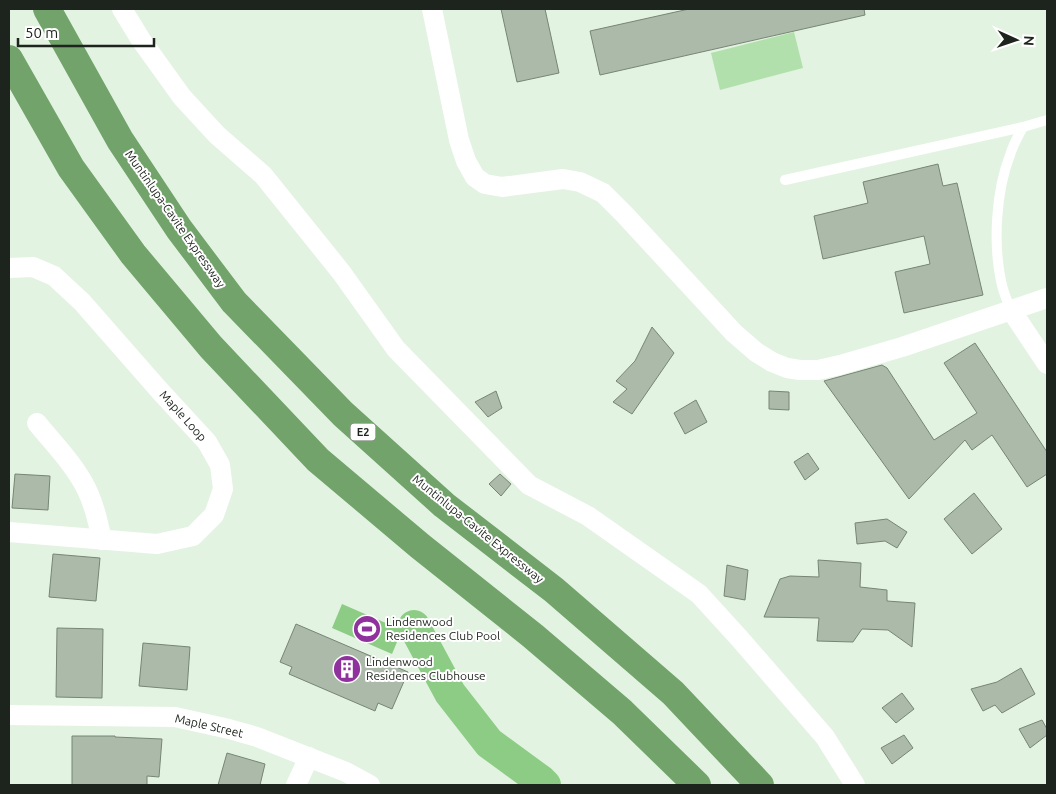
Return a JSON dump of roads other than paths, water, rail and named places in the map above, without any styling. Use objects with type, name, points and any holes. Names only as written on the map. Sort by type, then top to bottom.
[{"type":"highway","name":"Muntinlupa-Cavite Expressway","points":[[47,9],[120,140],[179,229],[234,302],[343,414],[444,505],[554,590],[673,693],[760,785]]},
{"type":"highway","points":[[9,59],[71,168],[133,254],[211,347],[318,460],[607,699],[698,785]]},
{"type":"street","points":[[122,9],[141,40],[182,96],[216,135],[262,175],[341,272],[396,349],[529,484],[588,516],[699,594],[826,737],[855,785]]},
{"type":"street","points":[[432,9],[459,140],[466,161],[475,177],[485,184],[502,187],[563,179],[580,182],[603,193],[734,333],[756,352],[772,362],[787,368],[800,370],[818,370],[840,365],[902,347],[1047,298]]},
{"type":"street","name":"Maple Loop","points":[[9,268],[33,267],[54,276],[82,302],[207,442],[220,464],[223,489],[214,515],[193,536],[157,544],[9,532]]},
{"type":"street","points":[[1011,310],[1047,364]]},
{"type":"street","points":[[37,423],[86,488],[96,514],[102,540]]},
{"type":"street","name":"Maple Street","points":[[9,715],[175,717],[229,729],[309,757],[346,772],[370,785]]},
{"type":"street","points":[[296,785],[309,757]]},
{"type":"lane","points":[[785,180],[1047,120]]},
{"type":"lane","points":[[1011,310],[1001,282],[997,256],[997,222],[1009,155],[1023,127]]},
{"type":"waterway","points":[[414,626],[450,693],[489,743],[545,785]]},
{"type":"place","name":"Lindenwood Residences Club Pool","points":[[367,629]]},
{"type":"place","name":"Lindenwood Residences Clubhouse","points":[[347,669]]}]
